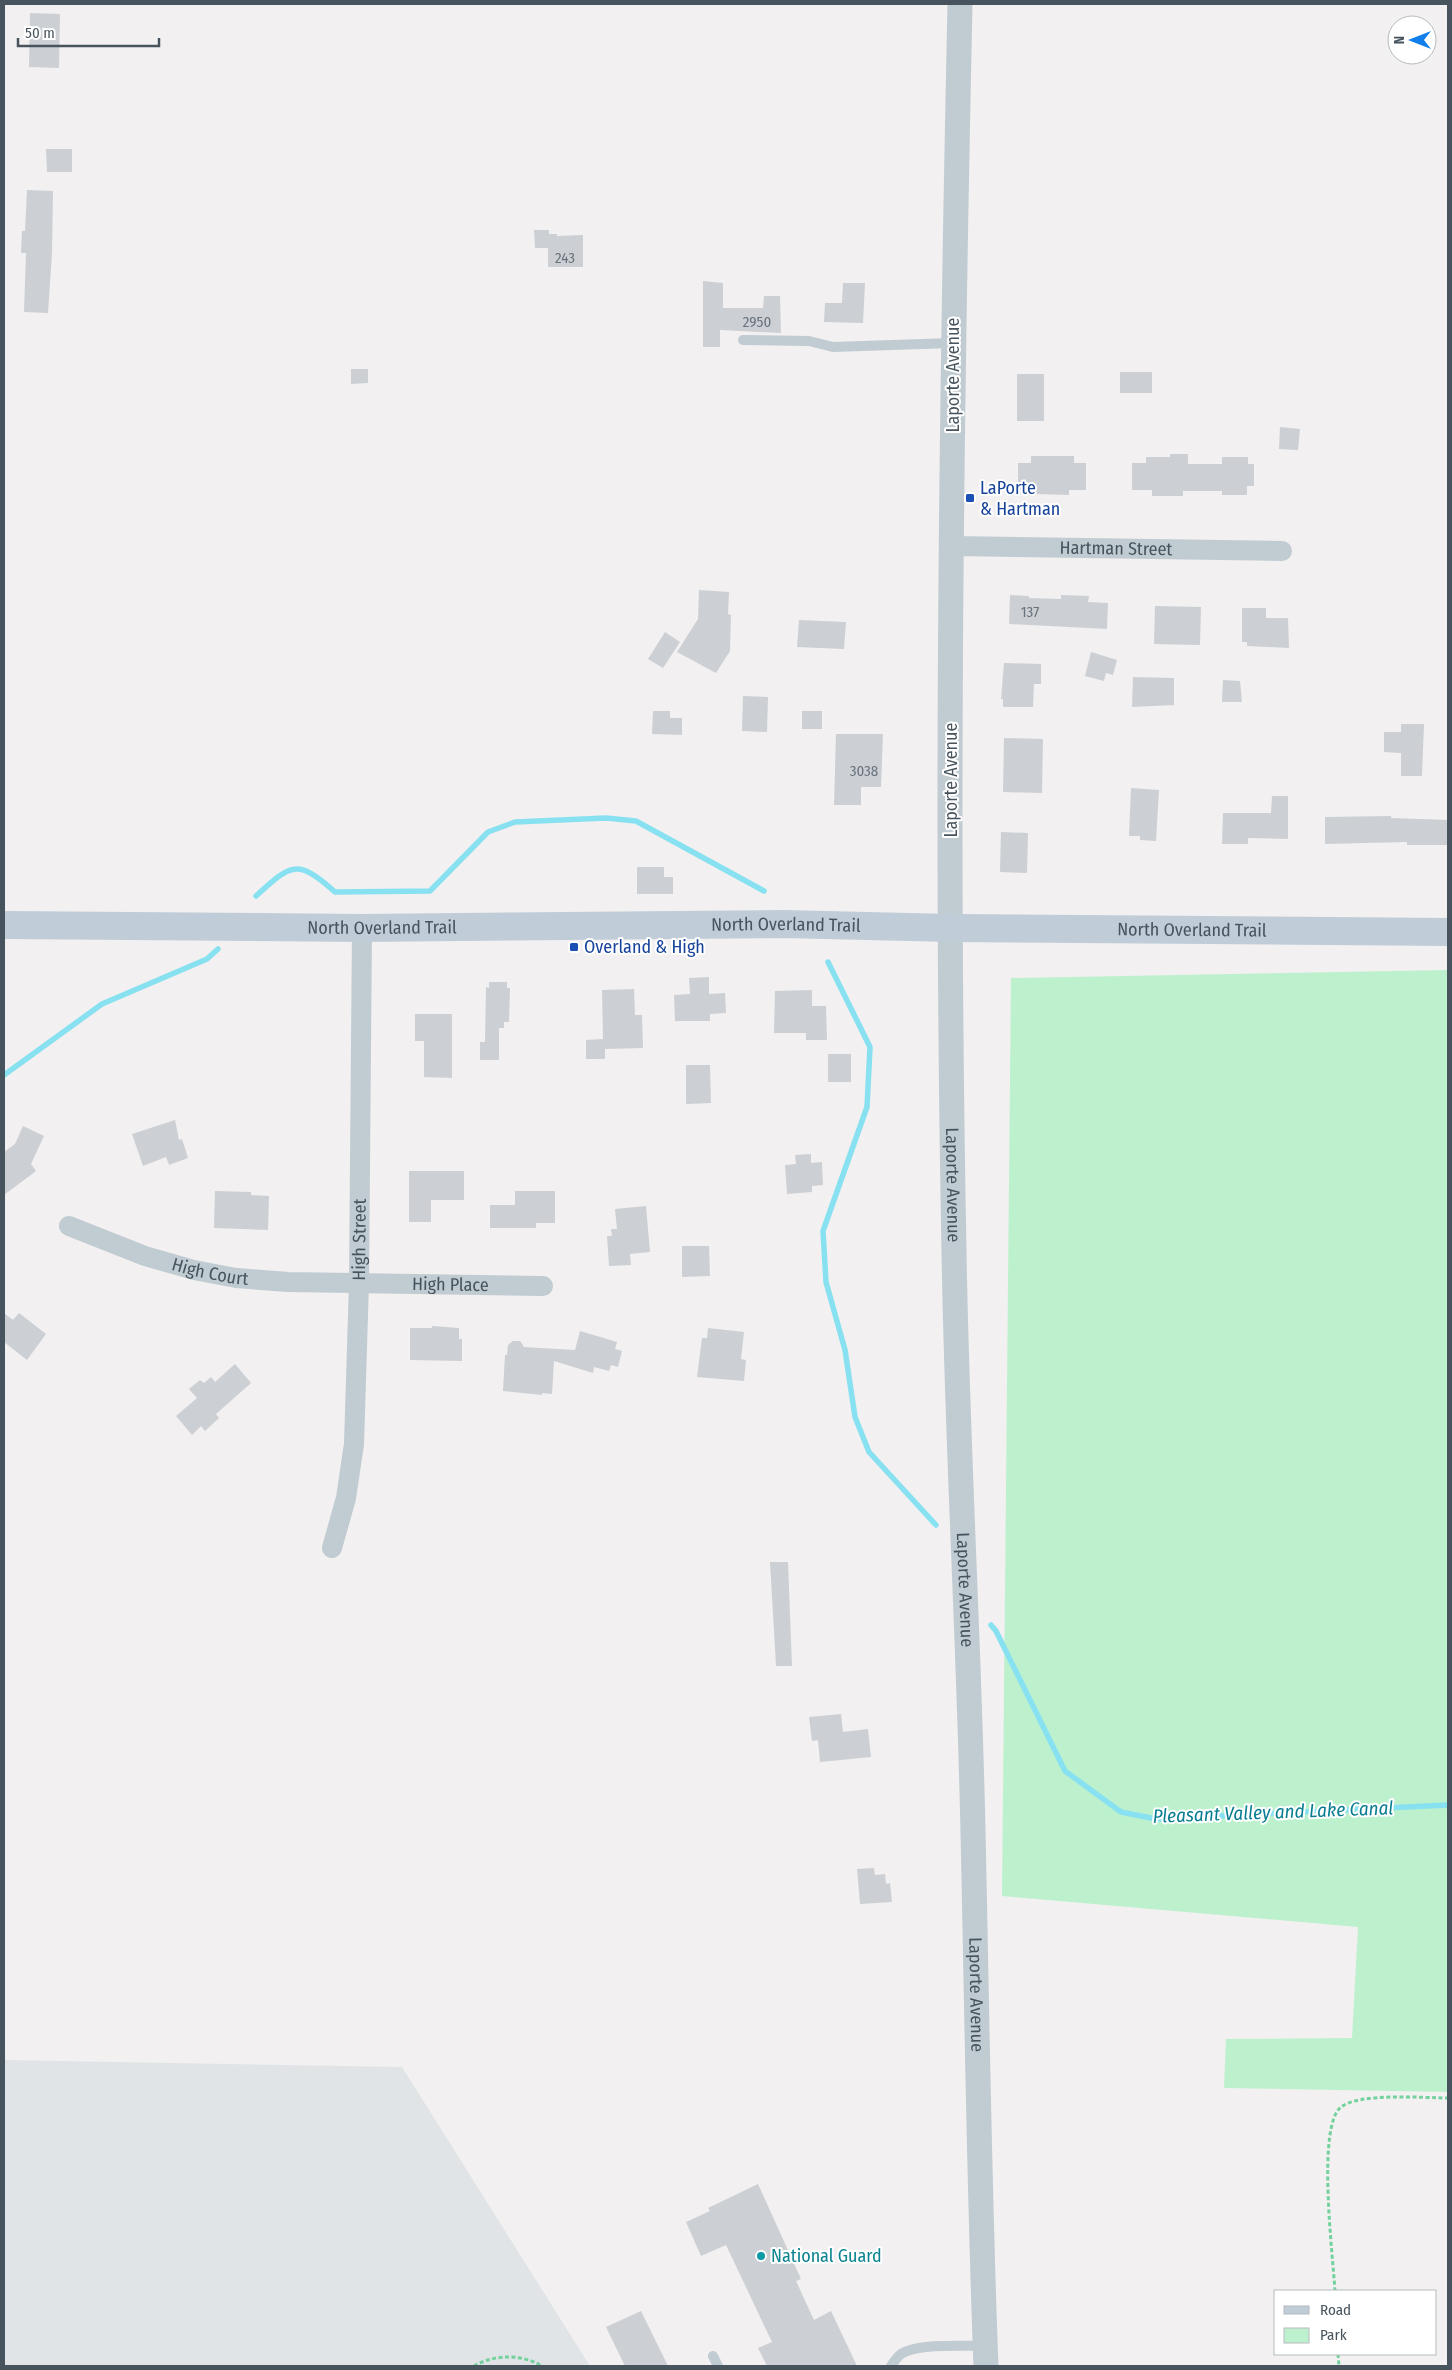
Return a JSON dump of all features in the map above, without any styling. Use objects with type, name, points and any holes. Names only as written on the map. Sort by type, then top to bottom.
[{"type":"main road","name":"North Overland Trail","points":[[4,925],[362,928],[745,924],[951,928],[1448,932]]},
{"type":"street","name":"Laporte Avenue","points":[[960,4],[952,343],[951,546],[951,928],[954,1252],[973,1822],[975,1990],[986,2356]]},
{"type":"street","name":"Hartman Street","points":[[951,546],[1282,551]]},
{"type":"street","name":"High Street","points":[[332,1548],[346,1498],[354,1444],[359,1283],[362,928]]},
{"type":"street","name":"High Court","points":[[68,1226],[145,1256],[194,1270],[236,1278],[359,1283]]},
{"type":"street","name":"High Place","points":[[359,1283],[542,1286]]},
{"type":"lane","points":[[743,340],[809,341],[833,347],[952,343]]},
{"type":"lane","points":[[891,2366],[900,2354],[941,2346],[986,2356]]},
{"type":"path","points":[[1335,2290],[1327,2160],[1331,2123],[1340,2107],[1367,2097],[1448,2098]]},
{"type":"path","points":[[474,2366],[481,2362],[503,2357],[522,2357],[542,2366]]},
{"type":"shaded area","points":[[4,2060],[402,2067],[590,2366],[4,2366]]},
{"type":"green space","points":[[1448,970],[1448,2092],[1224,2088],[1226,2039],[1352,2038],[1358,1927],[1002,1896],[1011,978]]},
{"type":"building","points":[[30,13],[60,14],[59,68],[29,67]]},
{"type":"building","points":[[46,149],[72,149],[72,172],[47,172]]},
{"type":"building","points":[[27,190],[53,191],[52,253],[48,313],[24,312],[26,253],[21,253],[22,231],[25,231]]},
{"type":"building","points":[[534,230],[549,230],[549,234],[557,234],[557,236],[583,235],[583,267],[548,267],[548,248],[535,248]]},
{"type":"building","points":[[703,281],[723,283],[723,308],[763,308],[764,296],[780,296],[781,333],[720,330],[720,347],[703,347]]},
{"type":"building","points":[[843,283],[865,283],[863,323],[824,322],[825,303],[842,303]]},
{"type":"building","points":[[351,369],[368,369],[368,383],[351,384]]},
{"type":"building","points":[[1120,372],[1152,372],[1152,393],[1120,393]]},
{"type":"building","points":[[1017,374],[1044,374],[1044,421],[1017,421]]},
{"type":"building","points":[[1280,427],[1300,429],[1298,450],[1279,449]]},
{"type":"building","points":[[1170,454],[1188,454],[1188,464],[1222,464],[1222,457],[1248,457],[1248,464],[1254,464],[1254,486],[1247,486],[1247,495],[1222,495],[1222,491],[1183,491],[1183,496],[1152,496],[1152,490],[1132,490],[1132,463],[1146,463],[1146,457],[1170,457]]},
{"type":"building","points":[[1031,456],[1074,456],[1074,463],[1086,463],[1086,490],[1069,490],[1069,495],[1035,494],[1036,490],[1018,490],[1018,463],[1031,463]]},
{"type":"building","points":[[699,590],[729,592],[728,614],[731,615],[730,651],[716,673],[677,652],[698,619]]},
{"type":"building","points":[[1010,595],[1029,596],[1029,598],[1061,599],[1061,595],[1089,596],[1088,602],[1108,603],[1107,629],[1009,624]]},
{"type":"building","points":[[1155,606],[1201,607],[1200,645],[1154,644]]},
{"type":"building","points":[[1242,608],[1266,608],[1266,618],[1288,618],[1289,648],[1247,646],[1247,642],[1242,642]]},
{"type":"building","points":[[799,620],[846,622],[844,649],[797,647]]},
{"type":"building","points":[[665,632],[680,642],[663,668],[648,659]]},
{"type":"building","points":[[1091,652],[1117,660],[1113,675],[1106,673],[1104,681],[1085,676]]},
{"type":"building","points":[[1004,663],[1041,664],[1041,684],[1034,684],[1033,707],[1003,707],[1003,699],[1001,699]]},
{"type":"building","points":[[1133,677],[1174,678],[1174,705],[1132,707]]},
{"type":"building","points":[[1223,680],[1240,681],[1242,702],[1222,702]]},
{"type":"building","points":[[743,696],[768,697],[767,732],[742,731]]},
{"type":"building","points":[[653,711],[670,711],[670,718],[682,718],[682,735],[652,734]]},
{"type":"building","points":[[802,711],[822,711],[822,729],[802,729]]},
{"type":"building","points":[[1401,724],[1424,724],[1422,776],[1401,776],[1401,753],[1384,752],[1384,732],[1401,732]]},
{"type":"building","points":[[836,734],[883,734],[881,787],[861,787],[861,805],[834,805]]},
{"type":"building","points":[[1004,738],[1043,739],[1042,793],[1003,792]]},
{"type":"building","points":[[1131,788],[1159,790],[1156,841],[1140,840],[1140,836],[1129,836]]},
{"type":"building","points":[[1272,796],[1288,796],[1288,839],[1248,838],[1248,844],[1222,844],[1223,813],[1271,813]]},
{"type":"building","points":[[1391,816],[1391,818],[1448,820],[1448,845],[1407,845],[1407,842],[1325,844],[1325,817]]},
{"type":"building","points":[[1001,832],[1028,833],[1027,873],[1000,872]]},
{"type":"building","points":[[637,867],[664,867],[664,877],[673,877],[673,894],[637,894]]},
{"type":"building","points":[[709,977],[709,994],[725,993],[726,1013],[710,1014],[710,1021],[675,1021],[674,995],[690,994],[689,978]]},
{"type":"building","points":[[489,982],[507,982],[507,988],[510,988],[509,1022],[504,1022],[504,1028],[499,1028],[499,1060],[480,1060],[480,1042],[485,1042],[486,987],[489,988]]},
{"type":"building","points":[[634,989],[635,1015],[642,1015],[643,1048],[605,1049],[605,1059],[586,1059],[586,1040],[603,1039],[602,990]]},
{"type":"building","points":[[812,990],[812,1006],[826,1006],[827,1040],[806,1040],[806,1033],[774,1033],[775,991]]},
{"type":"building","points":[[415,1014],[452,1014],[452,1078],[424,1077],[424,1041],[415,1041]]},
{"type":"building","points":[[828,1054],[851,1054],[851,1082],[828,1082]]},
{"type":"building","points":[[686,1065],[710,1065],[711,1103],[686,1104]]},
{"type":"building","points":[[175,1120],[179,1140],[182,1139],[188,1158],[169,1165],[166,1157],[143,1166],[132,1134]]},
{"type":"building","points":[[23,1126],[44,1136],[31,1164],[36,1171],[4,1195],[4,1152],[15,1144]]},
{"type":"building","points":[[811,1154],[811,1163],[822,1162],[823,1185],[812,1186],[812,1192],[787,1194],[785,1165],[796,1164],[795,1155]]},
{"type":"building","points":[[409,1171],[464,1171],[464,1200],[431,1200],[431,1222],[409,1222]]},
{"type":"building","points":[[215,1191],[251,1192],[251,1195],[269,1196],[268,1230],[214,1228]]},
{"type":"building","points":[[515,1191],[555,1191],[555,1223],[536,1223],[536,1228],[490,1228],[490,1205],[515,1205]]},
{"type":"building","points":[[646,1206],[650,1252],[630,1254],[631,1265],[609,1266],[607,1236],[612,1236],[611,1229],[617,1229],[615,1209]]},
{"type":"building","points":[[682,1246],[709,1246],[710,1276],[682,1277]]},
{"type":"building","points":[[4,1313],[13,1320],[19,1313],[46,1334],[27,1360],[4,1342]]},
{"type":"building","points":[[432,1326],[459,1328],[459,1339],[462,1339],[462,1361],[410,1360],[410,1328],[432,1328]]},
{"type":"building","points":[[708,1328],[744,1332],[741,1359],[746,1360],[744,1381],[697,1377],[702,1338],[707,1338]]},
{"type":"building","points":[[580,1331],[617,1342],[615,1349],[622,1351],[618,1367],[611,1365],[609,1371],[594,1367],[593,1373],[554,1361],[552,1394],[542,1393],[542,1395],[503,1391],[505,1355],[507,1355],[508,1345],[513,1341],[520,1341],[524,1347],[575,1350]]},
{"type":"building","points":[[235,1364],[251,1383],[216,1414],[219,1418],[205,1431],[201,1426],[192,1435],[176,1416],[197,1398],[189,1389],[200,1380],[204,1383],[211,1377],[215,1382]]},
{"type":"building","points":[[770,1562],[788,1562],[792,1666],[776,1666]]},
{"type":"building","points":[[841,1714],[843,1732],[868,1729],[871,1757],[820,1762],[818,1740],[812,1741],[809,1717]]},
{"type":"building","points":[[874,1868],[875,1875],[885,1874],[886,1884],[890,1883],[892,1902],[860,1904],[857,1869]]},
{"type":"building","name":"National Guard","points":[[758,2184],[801,2279],[796,2281],[814,2320],[831,2311],[857,2366],[767,2366],[758,2348],[772,2342],[726,2245],[701,2256],[686,2222],[710,2211],[708,2208]]},
{"type":"building","points":[[641,2311],[668,2366],[625,2366],[606,2327]]},
{"type":"waterway","name":"Pleasant Valley and Lake Canal","points":[[256,896],[278,877],[294,869],[312,874],[335,892],[430,891],[488,832],[515,822],[606,818],[636,821],[764,891]]},
{"type":"waterway","name":"Pleasant Valley and Lake Canal","points":[[4,1075],[102,1004],[207,959],[218,949]]},
{"type":"waterway","name":"Pleasant Valley and Lake Canal","points":[[828,962],[870,1047],[867,1107],[823,1231],[826,1282],[845,1350],[855,1417],[869,1452],[936,1525]]},
{"type":"waterway","name":"Pleasant Valley and Lake Canal","points":[[991,1625],[996,1631],[1065,1771],[1121,1812],[1156,1819],[1448,1805]]},
{"type":"place","name":"LaPorte & Hartman","points":[[970,498]]},
{"type":"place","name":"Overland & High","points":[[574,947]]},
{"type":"place","name":"National Guard","points":[[761,2256]]}]
